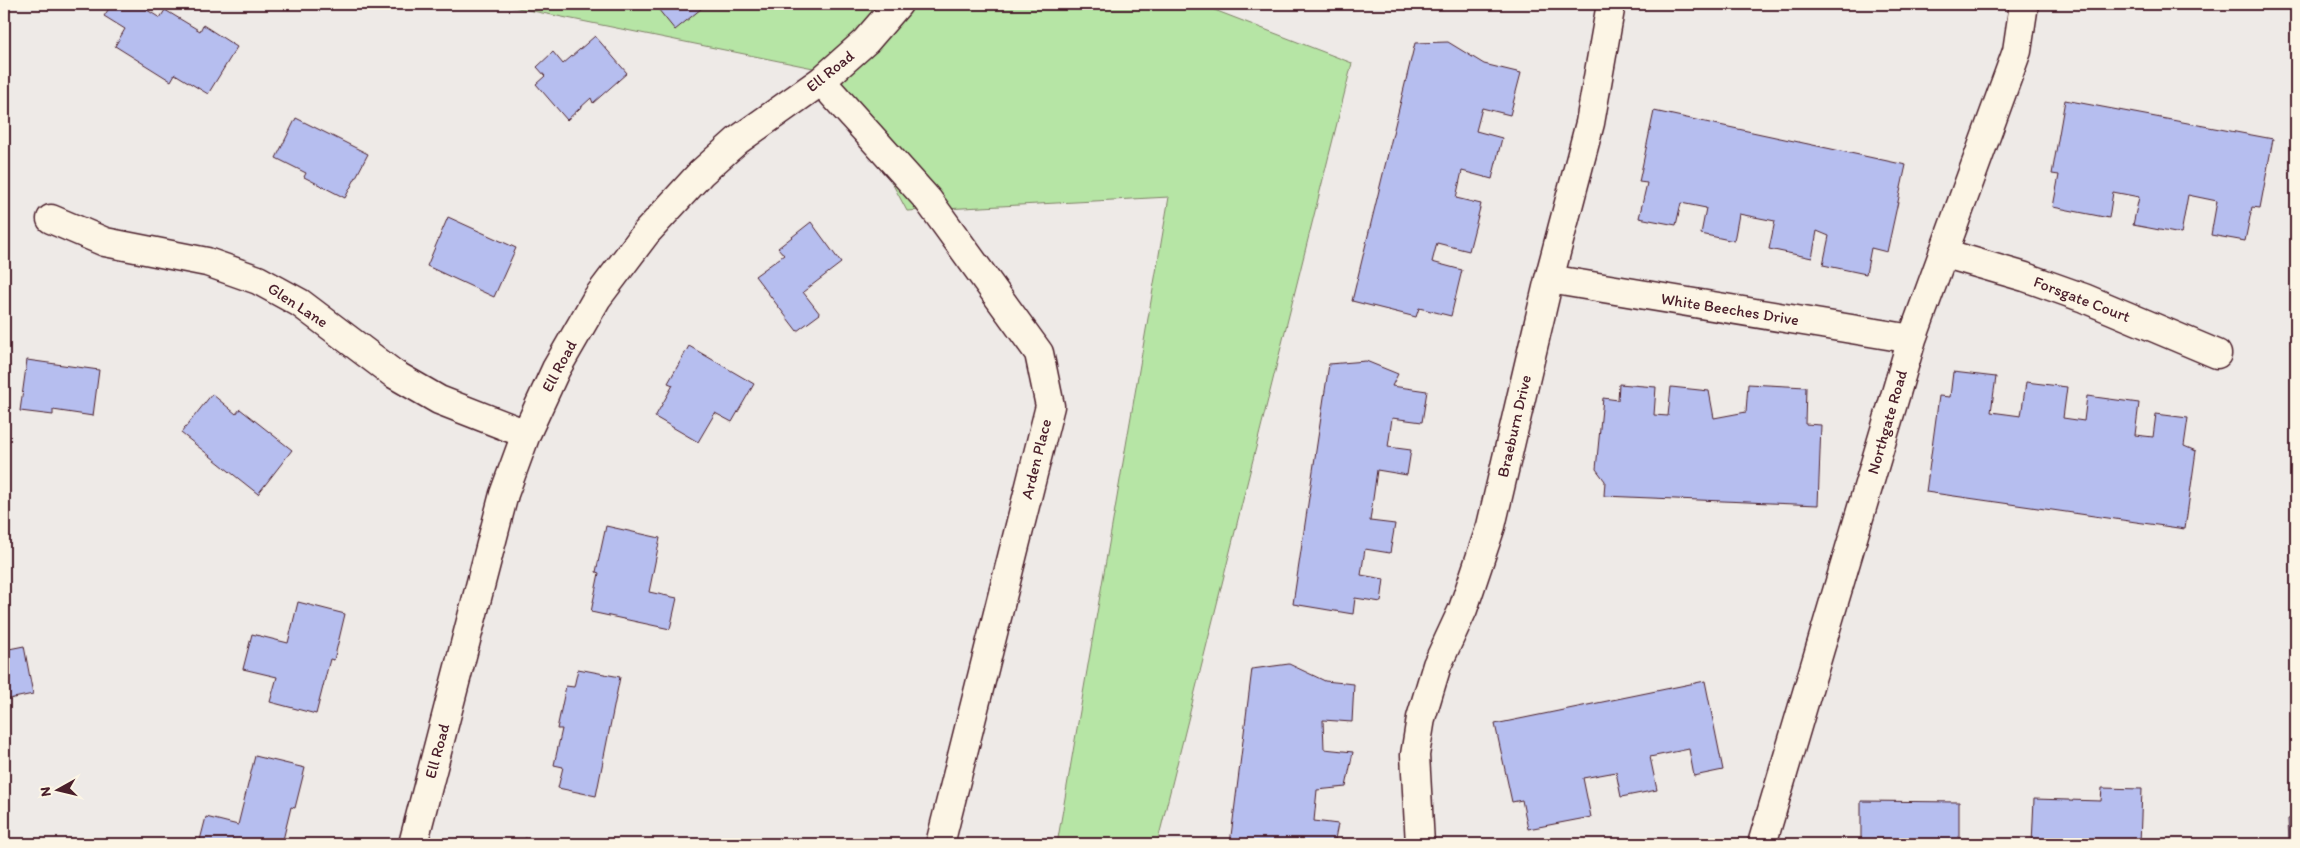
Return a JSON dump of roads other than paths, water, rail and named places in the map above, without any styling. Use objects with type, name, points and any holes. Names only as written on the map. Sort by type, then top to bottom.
[{"type":"street","name":"Ell Road","points":[[413,844],[504,494],[526,434],[556,369],[598,298],[646,233],[701,173],[738,140],[821,81],[866,41],[898,4]]},
{"type":"street","name":"Braeburn Drive","points":[[1420,844],[1415,755],[1421,718],[1437,665],[1463,609],[1491,526],[1549,279],[1590,124],[1611,4]]},
{"type":"street","name":"Northgate Road","points":[[1762,844],[1912,339],[2016,51],[2024,4]]},
{"type":"street","name":"Arden Place","points":[[821,81],[928,200],[1039,352],[1050,406],[940,844]]},
{"type":"street","name":"Glen Lane","points":[[51,219],[105,242],[207,262],[258,280],[300,304],[394,374],[409,383],[439,400],[526,434]]},
{"type":"street","name":"Forsgate Court","points":[[1943,253],[2025,276],[2084,298],[2217,354]]},
{"type":"street","name":"White Beeches Drive","points":[[1549,279],[1912,339]]}]
